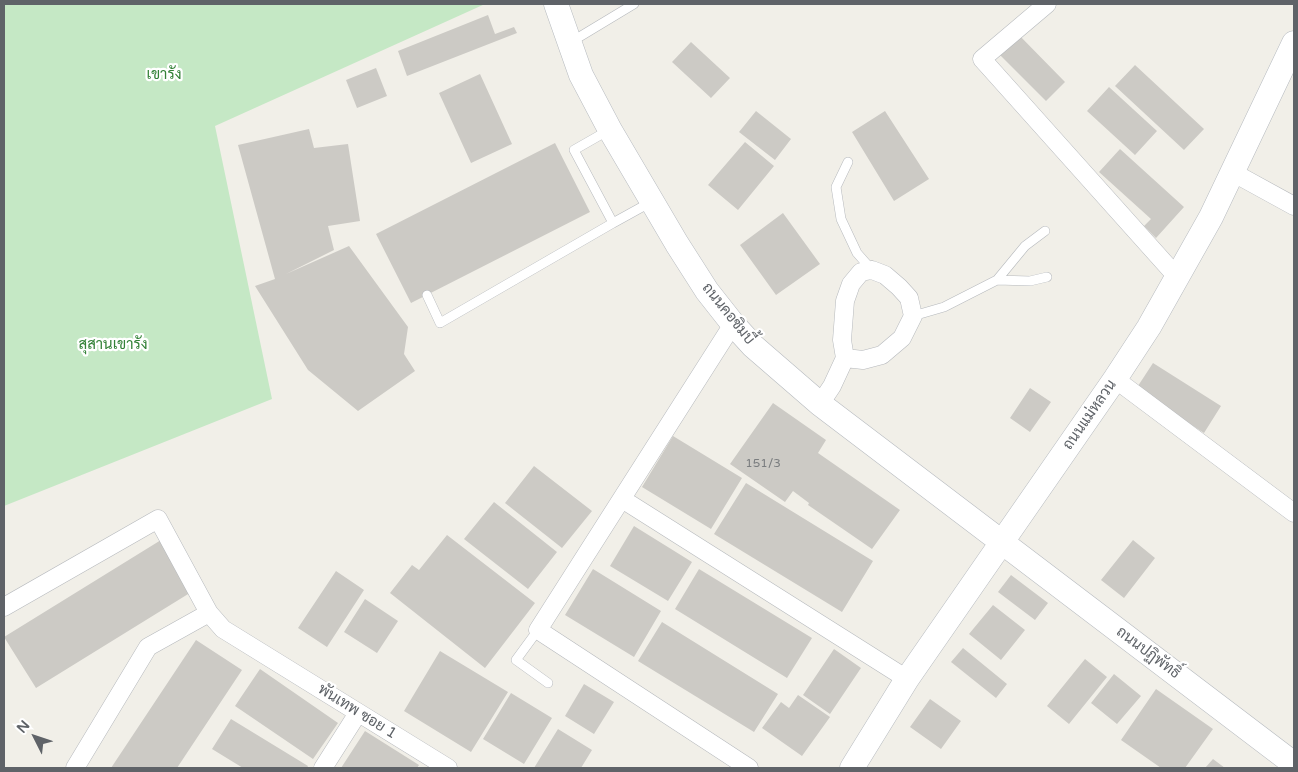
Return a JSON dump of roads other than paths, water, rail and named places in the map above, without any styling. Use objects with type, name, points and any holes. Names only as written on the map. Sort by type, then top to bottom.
[{"type":"street","name":"ถนนคอซิมบี้","points":[[556,4],[580,74],[610,130],[677,244],[707,291],[733,324],[753,346],[820,404],[1002,542]]},
{"type":"street","points":[[1047,4],[982,59],[1178,278]]},
{"type":"street","name":"ถนนแม่หลวน","points":[[852,768],[907,679],[1115,380],[1178,278],[1211,217],[1294,43]]},
{"type":"street","points":[[1232,172],[1294,206]]},
{"type":"street","points":[[820,404],[832,386],[845,358],[842,340],[845,301],[851,284],[861,272],[872,270],[885,275],[909,298],[913,316],[902,338],[882,355],[863,360],[845,358]]},
{"type":"street","points":[[733,324],[538,630],[748,768]]},
{"type":"street","points":[[1115,380],[1294,513]]},
{"type":"street","points":[[622,499],[907,679]]},
{"type":"street","name":"พันเทพ ซอย 1","points":[[4,607],[158,519],[209,613],[223,628],[358,714],[448,768]]},
{"type":"street","name":"ถนนปฏิพัทธิ์","points":[[1002,542],[1294,764]]},
{"type":"street","points":[[75,768],[148,647],[209,613]]},
{"type":"street","points":[[323,768],[358,714]]},
{"type":"lane","points":[[569,43],[634,4]]},
{"type":"lane","points":[[610,130],[574,150],[613,223]]},
{"type":"lane","points":[[848,162],[836,187],[841,219],[856,253],[872,270]]},
{"type":"lane","points":[[427,295],[440,323],[653,201]]},
{"type":"lane","points":[[913,316],[944,307],[997,280],[1025,246],[1045,232]]},
{"type":"lane","points":[[997,280],[1030,281],[1047,277]]},
{"type":"lane","points":[[538,630],[516,660],[548,683]]},
{"type":"park label","name":"เขารัง","points":[[164,75]]},
{"type":"park label","name":"สุสานเขารัง","points":[[113,345]]}]
